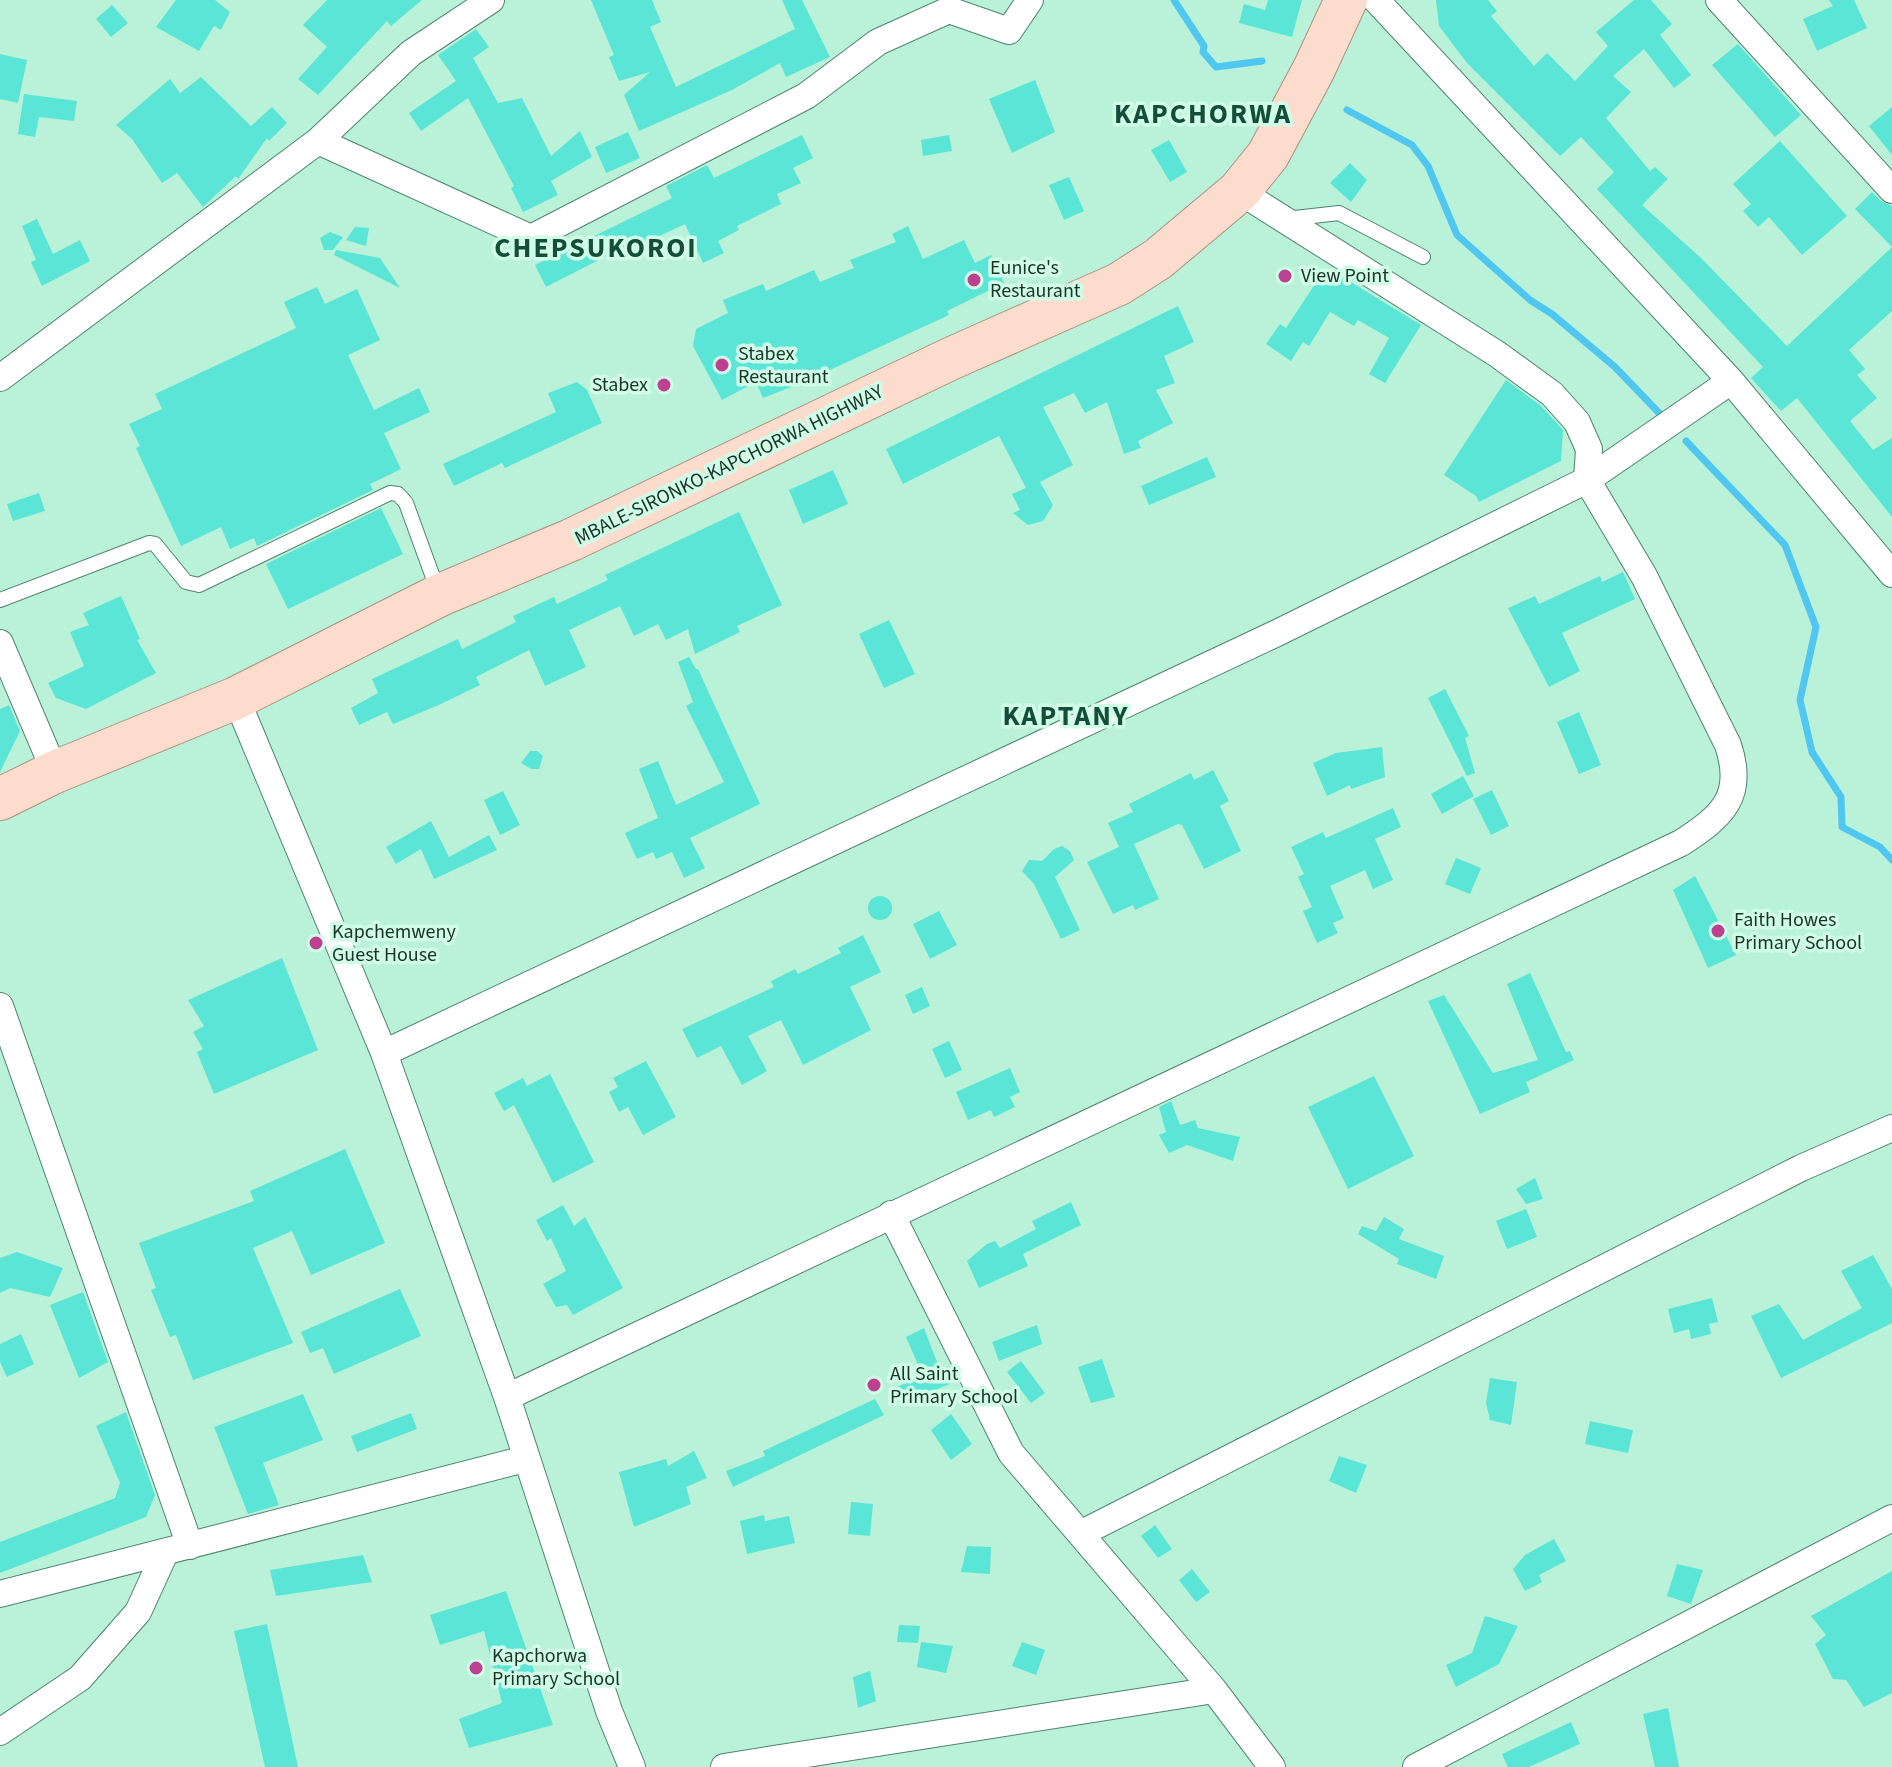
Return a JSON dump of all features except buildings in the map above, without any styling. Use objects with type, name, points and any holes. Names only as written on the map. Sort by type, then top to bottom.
[{"type":"main road","name":"MBALE-SIRONKO-KAPCHORWA HIGHWAY","points":[[0,799],[55,772],[236,698],[440,595],[571,540],[950,359],[1119,284],[1158,259],[1239,191],[1268,155],[1314,69],[1346,0]]},
{"type":"street","points":[[0,378],[318,141],[411,53],[491,0]]},
{"type":"street","points":[[318,141],[531,238],[806,96],[878,42],[949,10],[1009,31],[1030,0]]},
{"type":"street","points":[[1376,0],[1731,381],[1892,574]]},
{"type":"street","points":[[1719,0],[1892,190]]},
{"type":"street","points":[[507,1397],[1681,843],[1720,812],[1736,783],[1728,745],[1644,576],[1587,480],[1586,437],[1552,394],[1497,354],[1239,191]]},
{"type":"street","points":[[384,1053],[1277,633],[1587,480],[1731,381]]},
{"type":"street","points":[[0,643],[55,772]]},
{"type":"street","points":[[236,698],[384,1053],[507,1397],[609,1711],[632,1767]]},
{"type":"street","points":[[0,1006],[178,1549]]},
{"type":"street","points":[[1082,1533],[1801,1168],[1892,1128]]},
{"type":"street","points":[[891,1214],[1011,1453],[1214,1690],[1272,1767]]},
{"type":"street","points":[[0,1594],[525,1459]]},
{"type":"street","points":[[1416,1767],[1892,1518]]},
{"type":"street","points":[[0,1732],[80,1678],[138,1612],[178,1549]]},
{"type":"street","points":[[724,1767],[1214,1690]]},
{"type":"lane","points":[[1286,219],[1339,213],[1423,257]]},
{"type":"lane","points":[[0,600],[149,543],[155,544],[186,582],[199,585],[390,493],[398,494],[406,503],[440,595]]},
{"type":"waterway","points":[[1174,0],[1204,46],[1203,52],[1216,67],[1262,61]]},
{"type":"waterway","points":[[1347,110],[1412,145],[1428,166],[1457,235],[1530,300],[1552,314],[1615,367],[1662,416]]},
{"type":"waterway","points":[[1686,441],[1785,545],[1816,627],[1800,700],[1812,752],[1841,797],[1842,827],[1880,847],[1892,860]]},
{"type":"place","name":"View Point","points":[[1285,276]]},
{"type":"place","name":"Eunice's Restaurant","points":[[974,280]]},
{"type":"place","name":"Stabex Restaurant","points":[[722,365]]},
{"type":"place","name":"Stabex","points":[[664,385]]},
{"type":"place","name":"Faith Howes Primary School","points":[[1718,931]]},
{"type":"place","name":"Kapchemweny Guest House","points":[[316,943]]},
{"type":"place","name":"All Saint Primary School","points":[[874,1385]]},
{"type":"place","name":"Kapchorwa Primary School","points":[[476,1668]]},
{"type":"district","name":"KAPCHORWA","points":[[1203,114]]},
{"type":"district","name":"CHEPSUKOROI","points":[[596,248]]},
{"type":"district","name":"KAPTANY","points":[[1066,716]]}]
